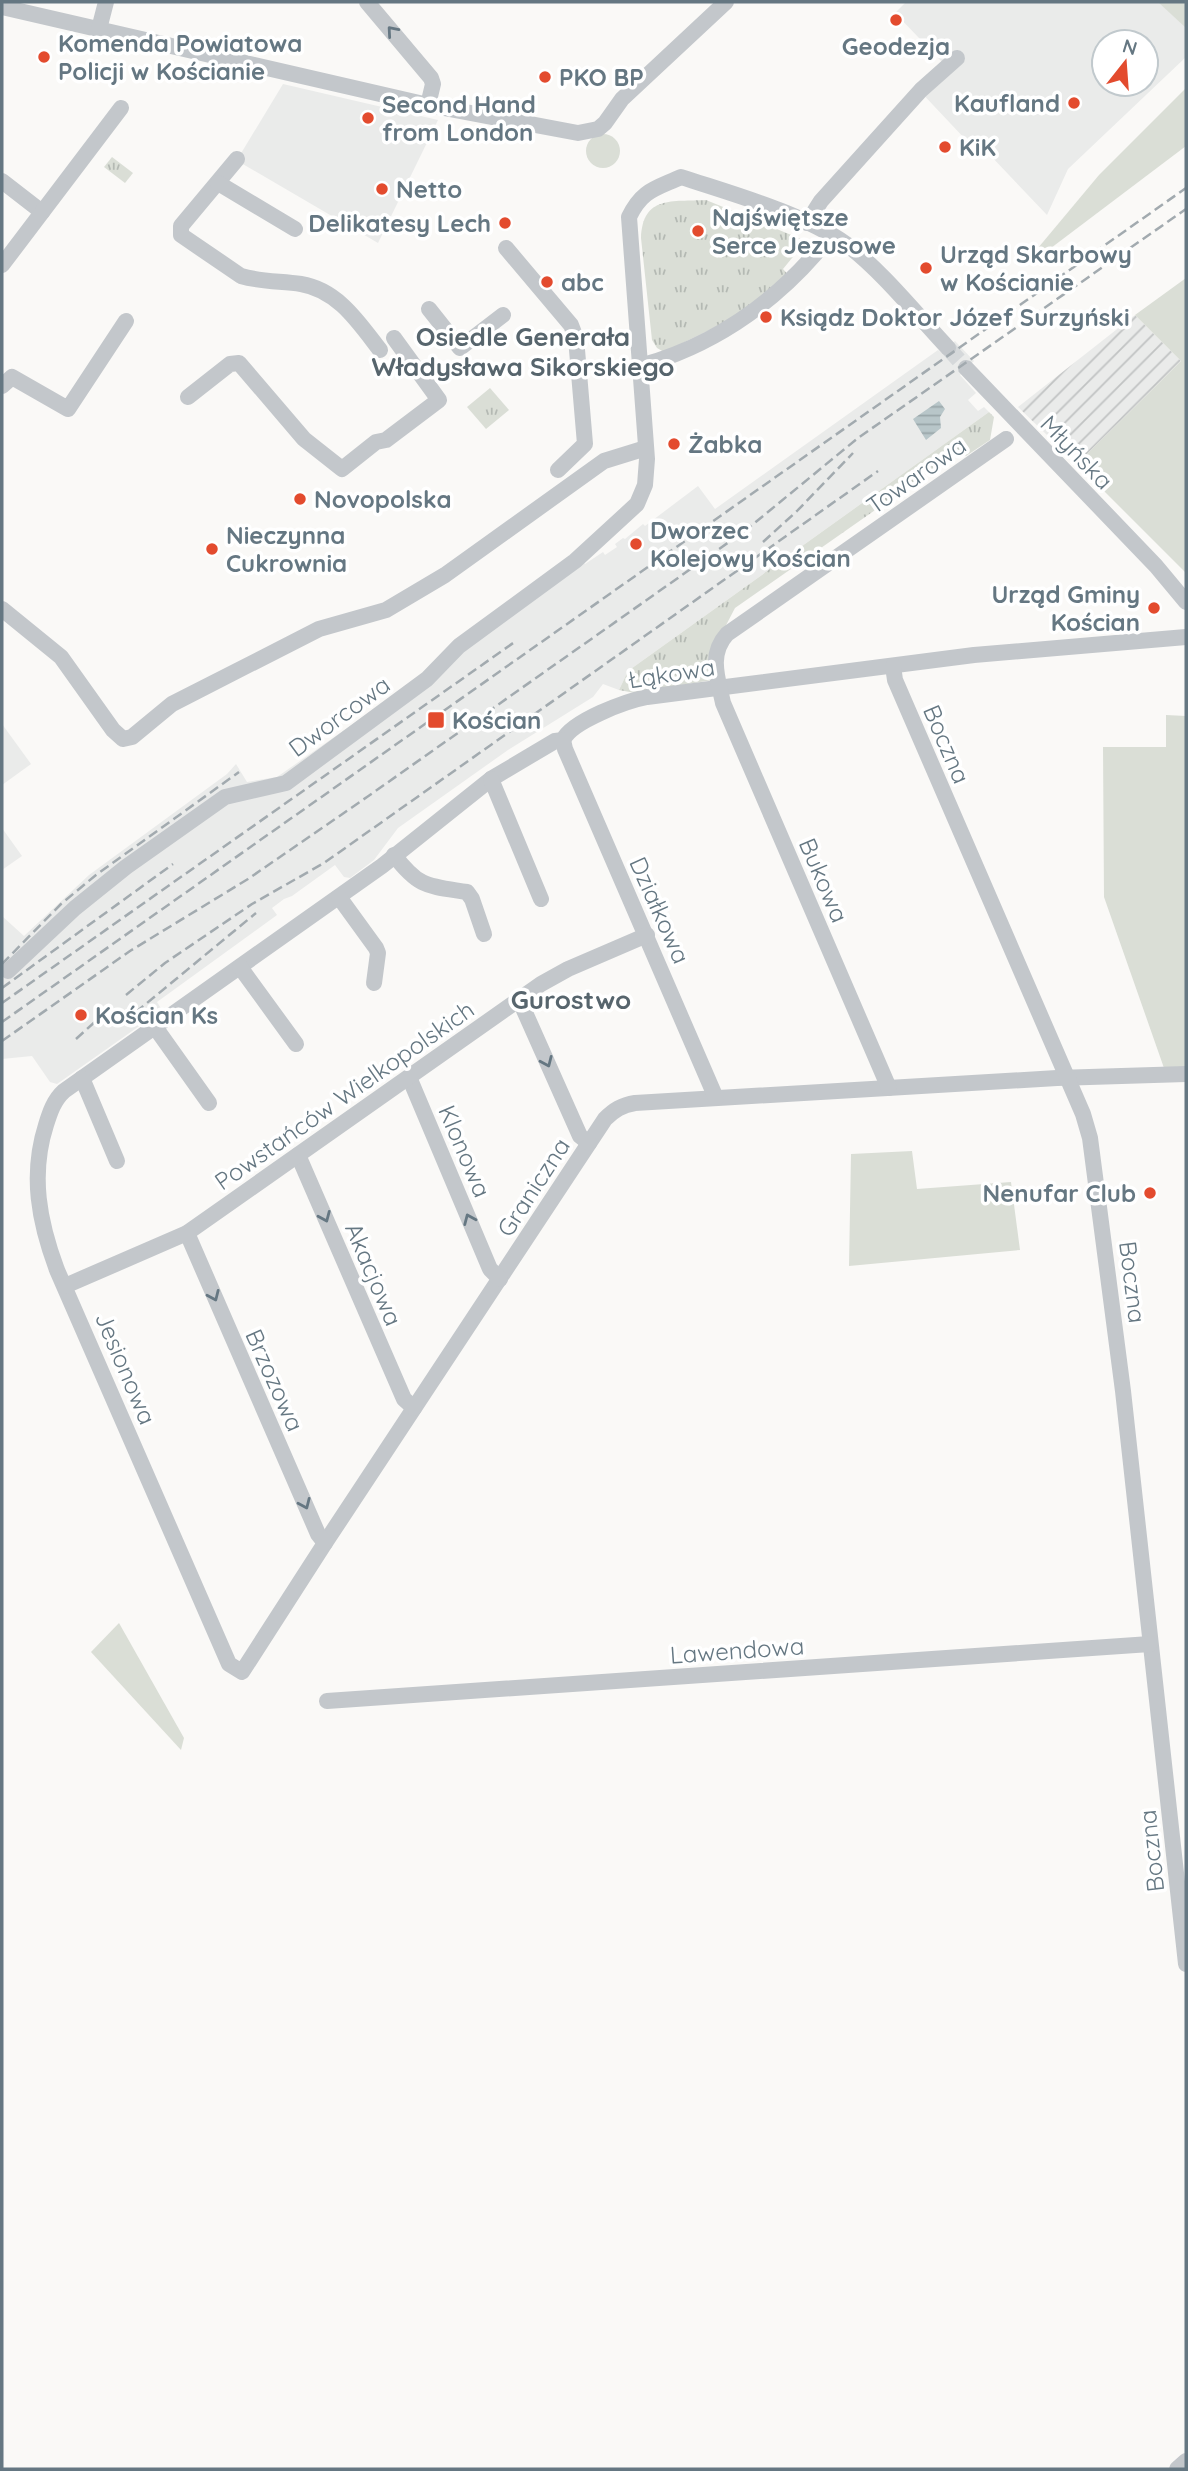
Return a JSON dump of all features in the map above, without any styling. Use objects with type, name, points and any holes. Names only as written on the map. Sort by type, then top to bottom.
[{"type":"street","points":[[99,29],[106,2]]},
{"type":"street","points":[[367,2],[427,72],[433,84],[428,105]]},
{"type":"street","points":[[2,7],[428,105],[578,133],[595,130],[612,114],[622,99],[726,2]]},
{"type":"street","points":[[948,348],[848,246],[807,223],[821,201],[921,90],[957,58]]},
{"type":"street","points":[[2,265],[121,108]]},
{"type":"street","points":[[237,159],[181,226],[181,235],[241,276],[303,284],[331,295],[352,314],[380,349]]},
{"type":"street","name":"Dworcowa","points":[[8,971],[75,908],[126,867],[225,797],[286,783],[427,680],[459,646],[575,561],[637,504],[645,485],[646,448],[629,217],[636,202],[643,195],[681,177],[807,223]]},
{"type":"street","points":[[2,181],[42,212]]},
{"type":"street","points":[[218,183],[295,229]]},
{"type":"street","points":[[506,248],[571,325],[576,338],[585,444],[558,470]]},
{"type":"street","points":[[640,366],[684,352],[729,327],[785,287],[816,253]]},
{"type":"street","points":[[429,309],[460,348],[503,315]]},
{"type":"street","points":[[2,386],[12,377],[68,409],[126,321]]},
{"type":"street","points":[[188,397],[230,364],[239,363],[304,439],[342,469],[376,442],[386,440],[439,400],[394,338]]},
{"type":"street","name":"Młyńska","points":[[966,368],[1156,566],[1186,602]]},
{"type":"street","name":"Towarowa","points":[[720,688],[716,655],[719,644],[727,634],[1006,439]]},
{"type":"street","points":[[2,609],[61,657],[113,730],[123,739],[132,737],[172,704],[319,629],[386,610],[445,575],[604,461],[646,448]]},
{"type":"street","name":"Młyńska","points":[[1156,566],[1186,587]]},
{"type":"street","name":"Łąkowa","points":[[82,1078],[382,866],[491,779],[555,741],[563,740],[568,733],[598,714],[630,701],[893,666],[1182,634]]},
{"type":"street","name":"Boczna","points":[[893,666],[895,680],[1067,1078],[1090,1138],[1123,1391],[1186,1964]]},
{"type":"street","name":"Bukowa","points":[[720,688],[723,703],[889,1088]]},
{"type":"street","name":"Działkowa","points":[[563,740],[716,1098]]},
{"type":"street","points":[[491,779],[541,899]]},
{"type":"street","points":[[394,855],[419,882],[467,892],[484,934]]},
{"type":"street","points":[[339,897],[376,948],[378,953],[374,983]]},
{"type":"street","name":"Powstańców Wielkopolskich","points":[[65,1286],[187,1233],[519,999],[568,969],[647,935]]},
{"type":"street","points":[[240,967],[296,1044]]},
{"type":"street","points":[[519,999],[580,1136],[589,1143]]},
{"type":"street","points":[[155,1027],[209,1103]]},
{"type":"street","name":"Graniczna","points":[[242,1672],[605,1119],[623,1105],[1067,1078],[1186,1074]]},
{"type":"street","name":"Klonowa","points":[[409,1077],[490,1269],[500,1279]]},
{"type":"street","points":[[82,1078],[117,1161]]},
{"type":"street","name":"Jesionowa","points":[[82,1078],[56,1100],[45,1126],[38,1158],[40,1216],[65,1286],[229,1664],[242,1672]]},
{"type":"street","name":"Akacjowa","points":[[298,1155],[404,1399],[414,1408]]},
{"type":"street","name":"Brzozowa","points":[[187,1233],[318,1534],[325,1543]]},
{"type":"street","name":"Lawendowa","points":[[327,1701],[1150,1644]]},
{"type":"street","points":[[1177,2469],[1186,2460]]},
{"type":"shaded area","points":[[906,2],[1161,2],[1186,25],[1186,57],[1160,82],[1160,28],[1090,28],[1090,98],[1143,98],[1068,169],[1047,215],[989,154],[983,158],[917,88],[943,63],[895,13]]},
{"type":"shaded area","points":[[283,84],[438,120],[378,243],[241,163],[240,155]]},
{"type":"shaded area","points":[[1135,315],[1181,361],[1077,464],[1018,407]]},
{"type":"shaded area","points":[[955,341],[974,361],[960,375],[976,393],[968,400],[978,411],[984,407],[989,412],[628,671],[619,690],[603,684],[593,697],[508,750],[398,828],[374,860],[350,878],[344,877],[335,865],[284,899],[272,908],[277,915],[157,1002],[162,1010],[57,1084],[50,1082],[32,1056],[2,1059],[2,916],[24,936],[89,875],[227,774],[236,764],[247,782],[277,777],[426,673],[576,553],[585,564],[603,552],[605,555],[617,547],[615,544],[623,538],[643,524],[645,526],[698,486],[715,509],[938,350],[942,353]]},
{"type":"shaded area","points":[[939,401],[945,409],[940,417],[941,428],[926,440],[913,419]]},
{"type":"shaded area","points":[[2,724],[31,764],[2,785]]},
{"type":"shaded area","points":[[2,828],[22,856],[2,870]]},
{"type":"green space","points":[[1158,2],[1186,2],[1186,28]]},
{"type":"green space","points":[[1186,88],[1186,146],[1043,254],[1038,248],[1099,175]]},
{"type":"green space","points":[[603,134],[615,139],[620,151],[615,163],[603,168],[591,163],[586,151],[591,139]]},
{"type":"green space","points":[[112,157],[133,173],[125,183],[104,167]]},
{"type":"green space","points":[[706,200],[806,241],[783,269],[789,276],[728,321],[664,352],[657,348],[652,340],[641,238],[643,224],[647,214],[662,204]]},
{"type":"green space","points":[[1186,278],[1186,573],[1077,464],[1181,361],[1135,315]]},
{"type":"green space","points":[[490,388],[509,410],[486,429],[467,407]]},
{"type":"green space","points":[[989,412],[994,417],[990,440],[966,456],[951,457],[735,608],[723,631],[712,680],[635,693],[619,690],[628,671]]},
{"type":"green space","points":[[1166,715],[1186,716],[1186,1067],[1164,1068],[1104,897],[1103,747],[1166,747]]},
{"type":"green space","points":[[912,1151],[917,1189],[1011,1182],[1020,1250],[849,1266],[851,1154]]},
{"type":"green space","points":[[119,1623],[184,1738],[181,1750],[91,1652]]},
{"type":"tunnel","points":[[948,348],[966,368]]},
{"type":"railway","points":[[2,1022],[1186,188]]},
{"type":"railway","points":[[2,1041],[130,951],[248,879],[367,797],[746,530],[858,438],[1186,209]]},
{"type":"railway","points":[[763,542],[853,453]]},
{"type":"railway","points":[[126,995],[165,963],[252,904],[324,863],[878,471]]},
{"type":"railway","points":[[2,1003],[516,641]]},
{"type":"railway","points":[[2,964],[61,904],[96,875],[239,772]]},
{"type":"railway","points":[[2,988],[173,864]]},
{"type":"railway","points":[[124,1022],[256,913]]},
{"type":"railway","points":[[76,1039],[108,1010]]},
{"type":"place","name":"Geodezja","points":[[896,20]]},
{"type":"place","name":"Komenda Powiatowa Policji w Kościanie","points":[[44,57]]},
{"type":"place","name":"PKO BP","points":[[545,77]]},
{"type":"place","name":"Kaufland","points":[[1074,103]]},
{"type":"place","name":"Second Hand from London","points":[[368,118]]},
{"type":"place","name":"KiK","points":[[945,147]]},
{"type":"place","name":"Netto","points":[[382,189]]},
{"type":"place","name":"Delikatesy Lech","points":[[505,223]]},
{"type":"place","name":"Najświętsze Serce Jezusowe","points":[[698,231]]},
{"type":"place","name":"Urząd Skarbowy w Kościanie","points":[[926,268]]},
{"type":"place","name":"abc","points":[[547,282]]},
{"type":"place","name":"Ksiądz Doktor Józef Surzyński","points":[[766,317]]},
{"type":"place","name":"Żabka","points":[[674,444]]},
{"type":"place","name":"Novopolska","points":[[300,499]]},
{"type":"place","name":"Dworzec Kolejowy Kościan","points":[[636,544]]},
{"type":"place","name":"Nieczynna Cukrownia","points":[[212,549]]},
{"type":"place","name":"Urząd Gminy Kościan","points":[[1154,608]]},
{"type":"place","name":"Kościan","points":[[436,720]]},
{"type":"place","name":"Kościan Ks","points":[[81,1015]]},
{"type":"place","name":"Nenufar Club","points":[[1150,1193]]},
{"type":"district","name":"Osiedle Generała Władysława Sikorskiego","points":[[523,351]]},
{"type":"district","name":"Gurostwo","points":[[571,999]]}]
